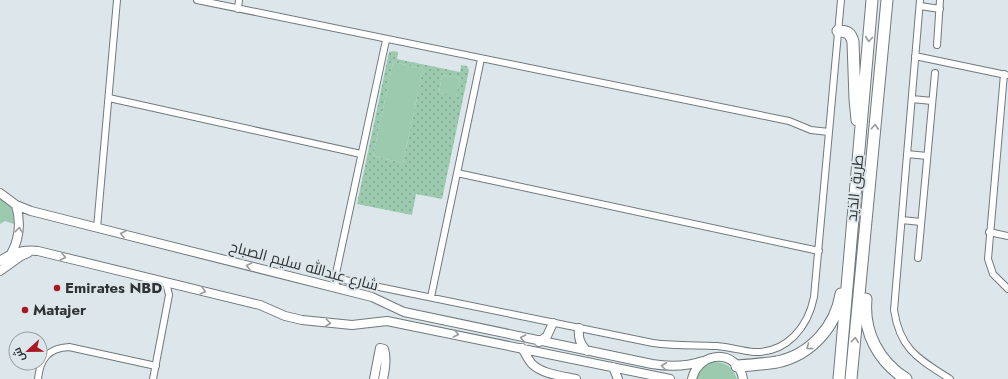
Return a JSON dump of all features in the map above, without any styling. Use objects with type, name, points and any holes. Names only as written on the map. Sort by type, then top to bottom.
[{"type":"highway","name":"طريق الذيد","points":[[839,379],[872,0]]},
{"type":"highway","name":"طريق الذيد","points":[[851,379],[887,0]]},
{"type":"highway","points":[[838,31],[848,32],[853,42],[856,112],[861,134]]},
{"type":"highway","points":[[743,374],[793,357],[806,350],[827,330],[835,317],[840,303],[849,206],[859,152]]},
{"type":"highway","points":[[873,154],[873,209],[865,318],[873,345],[881,357],[890,367],[906,379]]},
{"type":"main road","name":"شارع عبدالله سليم الصباح","points":[[0,193],[16,205],[31,211],[372,297],[398,310],[539,342],[652,364],[683,366],[710,358],[724,357],[731,360],[743,374]]},
{"type":"main road","points":[[11,254],[17,241],[19,231],[19,215],[16,205]]},
{"type":"main road","points":[[0,261],[11,254],[22,251],[38,251],[260,305],[285,316],[302,320],[352,326],[399,318],[400,315],[398,310]]},
{"type":"main road","points":[[0,271],[21,256],[38,251]]},
{"type":"main road","points":[[387,321],[613,367],[646,377],[670,379]]},
{"type":"main road","points":[[539,342],[548,336],[553,323]]},
{"type":"main road","points":[[579,328],[579,338],[583,347],[587,351]]},
{"type":"main road","points":[[374,379],[380,348],[384,349],[385,352],[385,369],[383,379]]},
{"type":"main road","points":[[522,348],[530,361],[537,368],[546,372],[571,378]]},
{"type":"main road","points":[[692,379],[694,372],[703,361]]},
{"type":"main road","points":[[613,367],[618,379]]},
{"type":"street","points":[[97,228],[117,0]]},
{"type":"street","points":[[197,0],[386,40],[789,121],[811,130],[829,132]]},
{"type":"street","points":[[238,9],[240,0]]},
{"type":"street","points":[[335,278],[666,345],[720,346],[755,352],[774,349],[791,339],[800,331],[807,321],[812,309],[819,251],[841,0]]},
{"type":"street","points":[[937,46],[940,0]]},
{"type":"street","points":[[940,9],[920,3],[894,310],[897,325],[903,339],[916,356],[950,379]]},
{"type":"street","points":[[332,287],[386,40]]},
{"type":"street","points":[[915,56],[1006,75],[989,232],[988,259],[990,269],[996,279],[1008,289]]},
{"type":"street","points":[[431,298],[481,59]]},
{"type":"street","points":[[918,258],[935,73]]},
{"type":"street","points":[[109,98],[362,154]]},
{"type":"street","points":[[912,99],[932,101]]},
{"type":"street","points":[[907,154],[927,156]]},
{"type":"street","points":[[457,173],[819,251]]},
{"type":"street","points":[[902,220],[921,222]]},
{"type":"street","points":[[989,232],[1008,236]]},
{"type":"street","points":[[153,379],[169,295],[166,282]]},
{"type":"street","points":[[169,295],[177,285]]},
{"type":"street","points":[[38,379],[40,365],[48,354],[62,348],[69,347],[156,366]]},
{"type":"green space","points":[[389,52],[398,52],[397,59],[460,72],[461,65],[467,66],[469,70],[442,199],[416,194],[412,215],[357,204]],"holes":[[[393,62],[423,69],[403,163],[373,156]],[[442,75],[460,78],[456,96],[439,93]]]},
{"type":"green space","points":[[393,62],[423,69],[403,163],[373,156]]},
{"type":"green space","points":[[442,75],[460,78],[456,97],[439,93]]},
{"type":"green space","points":[[0,197],[18,213],[17,225],[5,221],[0,224]]},
{"type":"green space","points":[[711,362],[720,362],[727,365],[733,371],[737,379],[695,379],[697,373],[705,365]]},
{"type":"place","name":"Emirates NBD","points":[[57,288]]},
{"type":"place","name":"Matajer","points":[[25,310]]}]
